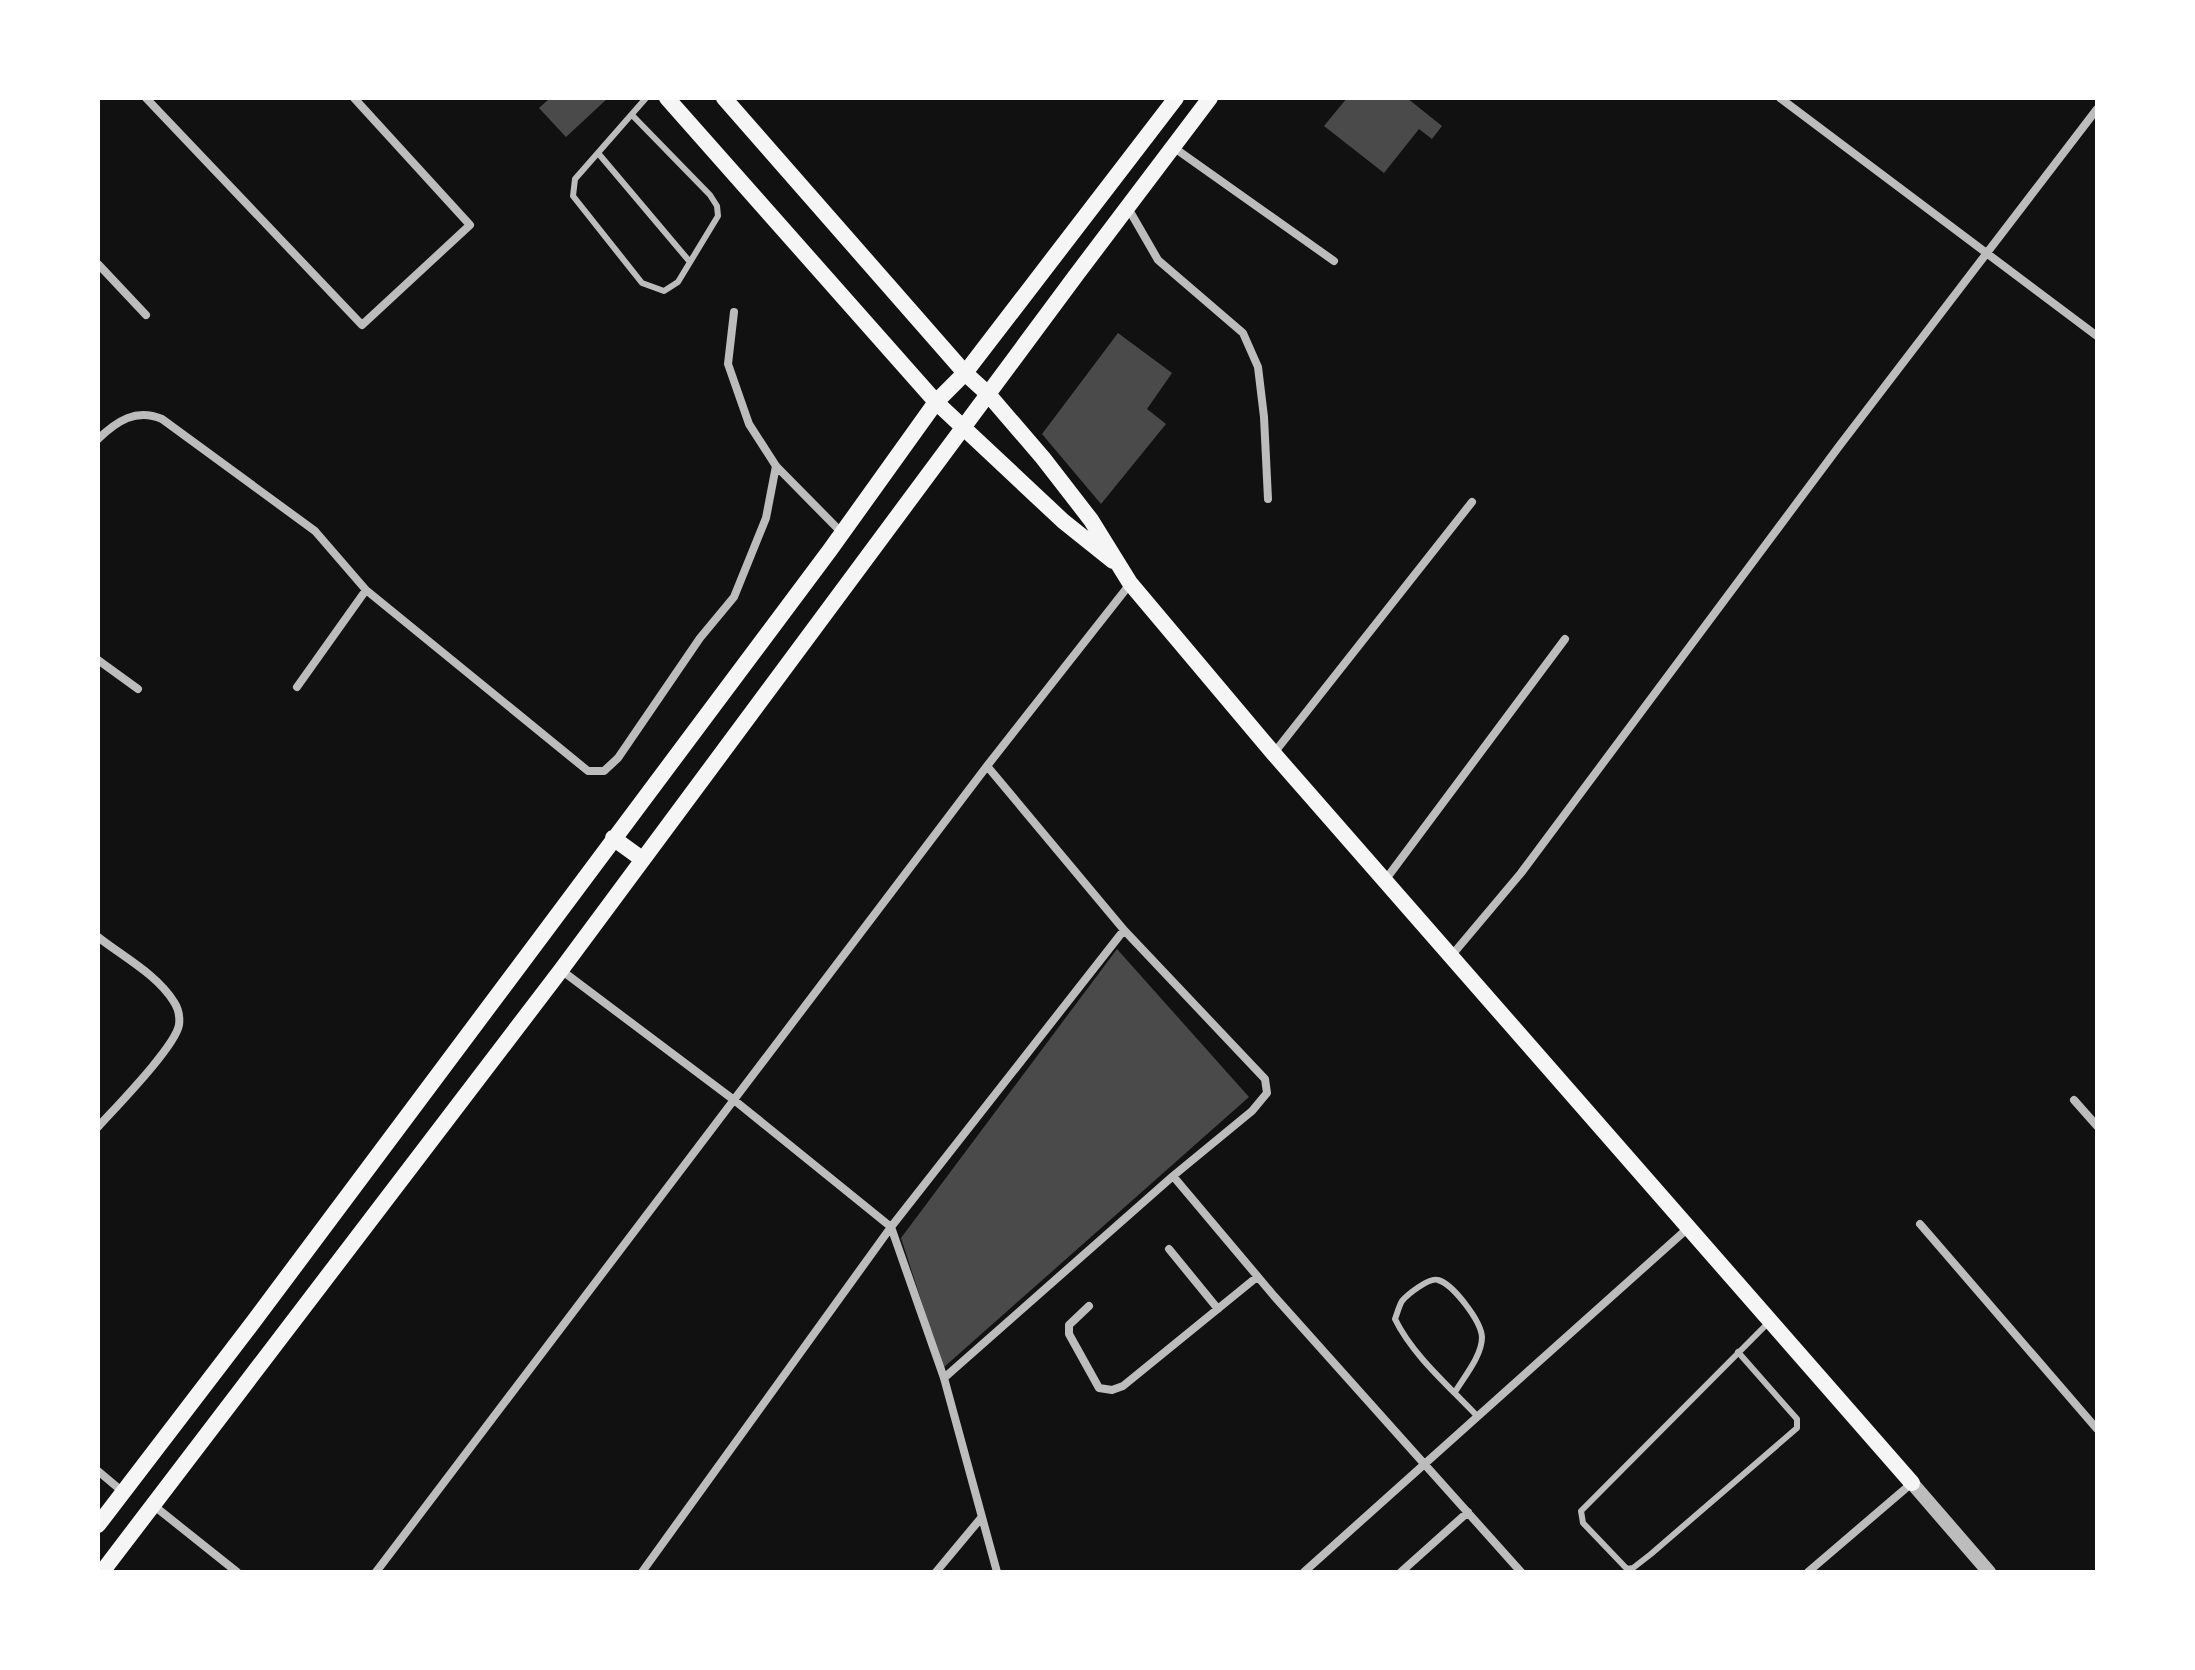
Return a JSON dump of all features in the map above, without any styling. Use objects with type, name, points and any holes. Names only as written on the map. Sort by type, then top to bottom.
[{"type":"main road","points":[[667,98],[936,402],[1081,537],[1118,564]]},
{"type":"main road","points":[[724,98],[965,373],[988,394],[1071,493],[1130,583],[1274,754],[1912,1483]]},
{"type":"main road","points":[[98,1525],[254,1321],[842,533],[936,402],[965,373],[1176,98]]},
{"type":"main road","points":[[102,1572],[561,970],[1210,98]]},
{"type":"main road","points":[[1149,133],[1154,150],[1173,147]]},
{"type":"main road","points":[[613,838],[642,859]]},
{"type":"street","points":[[146,98],[362,325],[470,225],[354,98]]},
{"type":"street","points":[[1780,98],[2097,336]]},
{"type":"street","points":[[1452,955],[1521,873],[1830,458],[2097,109]]},
{"type":"street","points":[[1173,147],[1334,261]]},
{"type":"street","points":[[1127,207],[1158,260],[1243,333],[1258,367],[1268,499]]},
{"type":"street","points":[[98,264],[146,315]]},
{"type":"street","points":[[734,312],[728,364],[749,424],[776,466],[842,533]]},
{"type":"street","points":[[98,439],[111,427],[137,414],[149,413],[162,419],[315,531],[366,590],[588,771],[604,771],[618,758],[700,638],[734,597],[766,518],[776,466]]},
{"type":"street","points":[[1274,754],[1472,502]]},
{"type":"street","points":[[376,1572],[987,766],[1130,583]]},
{"type":"street","points":[[297,687],[366,590]]},
{"type":"street","points":[[1386,879],[1565,639]]},
{"type":"street","points":[[98,660],[138,689]]},
{"type":"street","points":[[944,1378],[1173,1176],[1252,1111],[1267,1093],[1265,1079],[1124,930],[987,766]]},
{"type":"street","points":[[642,1572],[891,1227],[1124,930]]},
{"type":"street","points":[[98,937],[165,990],[174,1003],[179,1024],[176,1034],[98,1127]]},
{"type":"street","points":[[561,970],[734,1100],[891,1227],[944,1378],[997,1572]]},
{"type":"street","points":[[2074,1100],[2097,1126]]},
{"type":"street","points":[[1173,1176],[1257,1277],[1517,1570]]},
{"type":"street","points":[[1920,1224],[2097,1429]]},
{"type":"street","points":[[1304,1572],[1687,1229]]},
{"type":"street","points":[[1169,1249],[1218,1309]]},
{"type":"street","points":[[1089,1306],[1069,1325],[1069,1334],[1099,1388],[1112,1390],[1123,1386],[1257,1277]]},
{"type":"street","points":[[98,1471],[123,1492]]},
{"type":"street","points":[[1808,1572],[1912,1483],[1989,1572]]},
{"type":"street","points":[[152,1504],[237,1572]]},
{"type":"street","points":[[1401,1572],[1468,1512]]},
{"type":"street","points":[[936,1572],[981,1518]]},
{"type":"lane","points":[[632,115],[717,206],[718,216],[678,282],[664,291],[642,283],[573,196],[575,179],[646,98]]},
{"type":"lane","points":[[598,153],[690,262]]},
{"type":"lane","points":[[1455,1392],[1480,1348],[1482,1335],[1464,1303],[1447,1285],[1435,1279],[1402,1301],[1395,1319],[1402,1332],[1455,1392],[1478,1417]]},
{"type":"lane","points":[[1738,1352],[1797,1419],[1797,1428],[1651,1554],[1627,1569],[1583,1523],[1581,1511],[1738,1352],[1769,1322]]},
{"type":"building","points":[[550,98],[608,98],[566,137],[539,108]]},
{"type":"building","points":[[1347,98],[1407,98],[1442,126],[1432,139],[1419,129],[1384,173],[1324,126]]},
{"type":"building","points":[[1118,333],[1172,373],[1147,409],[1166,424],[1101,504],[1042,434]]},
{"type":"building","points":[[1117,949],[1249,1097],[943,1368],[901,1238]]}]
